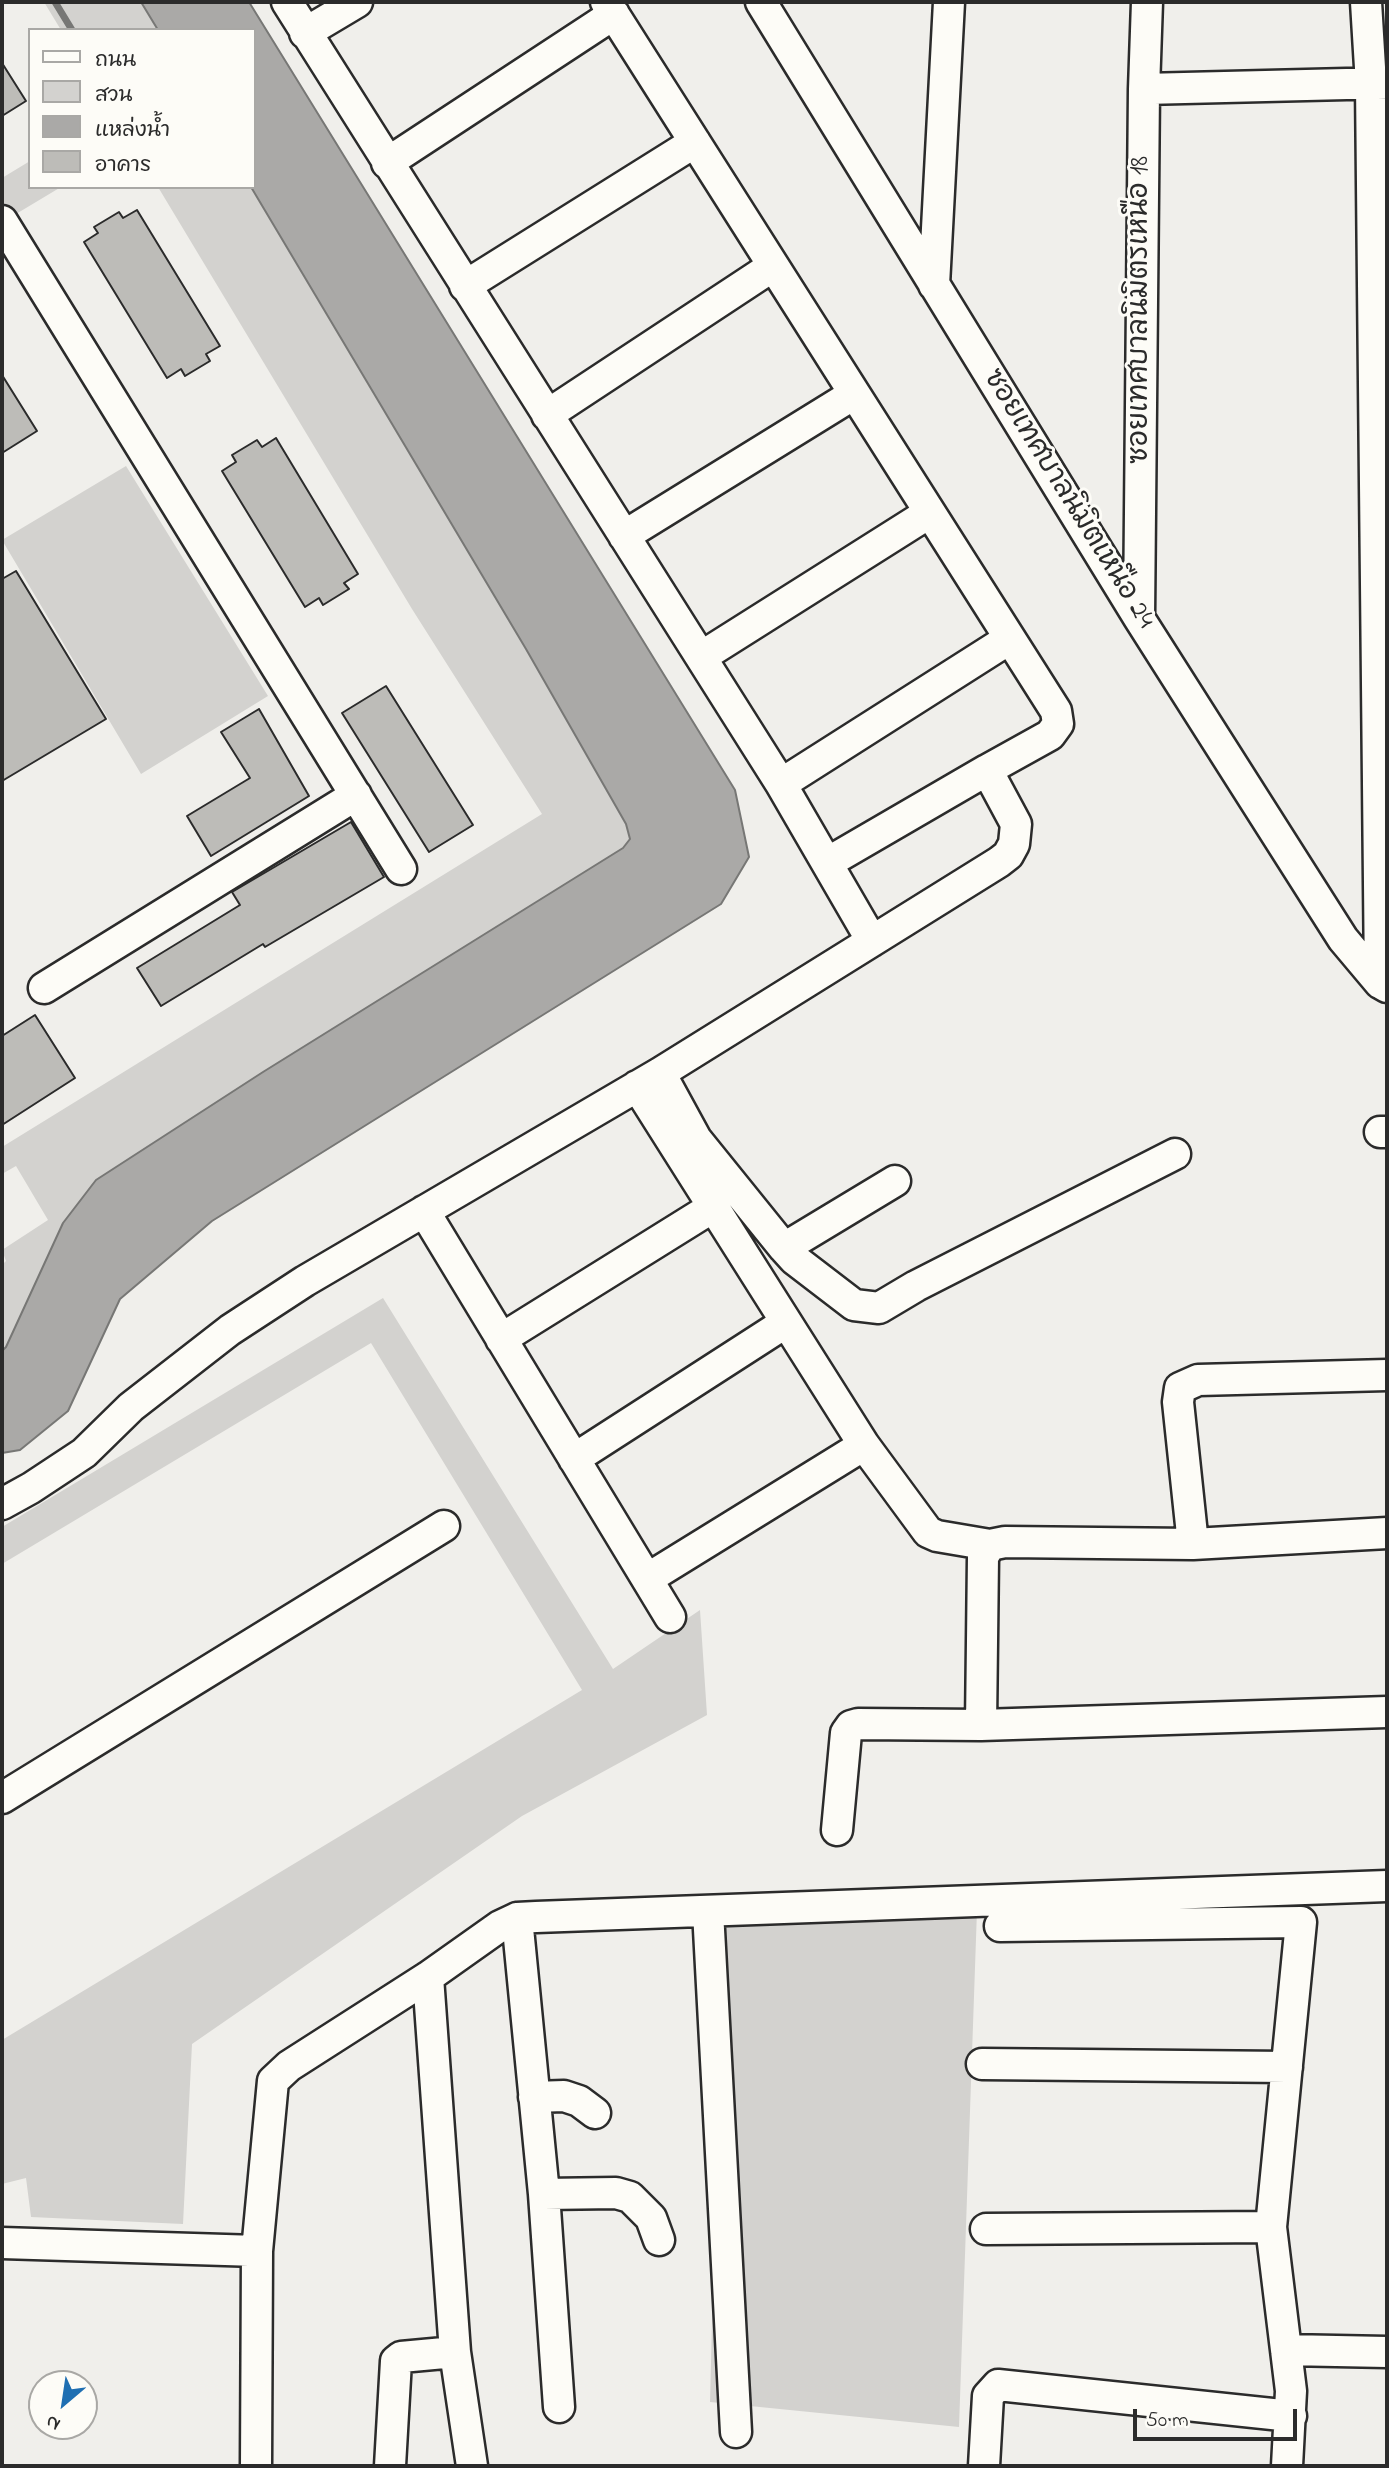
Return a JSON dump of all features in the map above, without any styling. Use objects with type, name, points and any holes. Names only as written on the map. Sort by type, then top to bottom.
[{"type":"street","points":[[287,2],[781,784],[872,941]]},
{"type":"street","points":[[305,33],[357,2]]},
{"type":"street","name":"ซอยเทศบาลนิมิตเหนือ 24","points":[[761,2],[1139,618],[1343,939],[1383,985]]},
{"type":"street","points":[[934,285],[948,2]]},
{"type":"street","name":"ซอยเทศบาลนิมิตรเหนือ 18","points":[[1139,618],[1147,2]]},
{"type":"street","points":[[1366,2],[1379,83],[1383,985]]},
{"type":"street","points":[[387,163],[610,8],[1056,711],[1058,724],[1050,735],[827,863]]},
{"type":"street","points":[[1144,89],[1379,83]]},
{"type":"street","points":[[465,286],[695,142]]},
{"type":"street","points":[[2,221],[401,869]]},
{"type":"street","points":[[547,415],[773,266]]},
{"type":"street","points":[[624,536],[854,394]]},
{"type":"street","points":[[701,657],[929,513]]},
{"type":"street","points":[[781,784],[1009,639]]},
{"type":"street","points":[[2,1504],[32,1488],[84,1453],[131,1408],[230,1330],[305,1281],[648,1080],[1008,855],[1014,844],[1016,824],[987,770]]},
{"type":"street","points":[[44,988],[356,795]]},
{"type":"street","points":[[648,1080],[713,1207],[864,1445],[928,1532],[990,1545],[1005,1542],[1193,1544],[1387,1533]]},
{"type":"street","points":[[648,1080],[793,1259],[853,1305],[879,1308],[916,1286],[1175,1154]]},
{"type":"street","points":[[784,1248],[895,1181]]},
{"type":"street","points":[[501,1339],[713,1207]]},
{"type":"street","points":[[424,1211],[670,1617]]},
{"type":"street","points":[[574,1459],[785,1323]]},
{"type":"street","points":[[1193,1544],[1178,1402],[1180,1388],[1198,1380],[1387,1375]]},
{"type":"street","points":[[646,1579],[864,1445]]},
{"type":"street","points":[[2,1798],[443,1526]]},
{"type":"street","points":[[981,1726],[983,1556],[990,1545]]},
{"type":"street","points":[[837,1830],[846,1733],[851,1726],[858,1724],[981,1726],[1387,1712]]},
{"type":"street","points":[[256,2466],[257,2251],[273,2081],[289,2066],[428,1977],[500,1926],[517,1918],[1387,1886]]},
{"type":"street","points":[[708,1911],[736,2432]]},
{"type":"street","points":[[517,1918],[544,2194],[559,2407]]},
{"type":"street","points":[[1000,1926],[1301,1922],[1271,2228],[1291,2391],[1287,2466]]},
{"type":"street","points":[[428,1977],[455,2352],[472,2466]]},
{"type":"street","points":[[982,2064],[1287,2067]]},
{"type":"street","points":[[534,2097],[564,2096],[579,2101],[595,2113]]},
{"type":"street","points":[[544,2194],[616,2193],[630,2197],[651,2218],[659,2240]]},
{"type":"street","points":[[986,2230],[1271,2228]]},
{"type":"street","points":[[2,2243],[257,2251]]},
{"type":"street","points":[[1286,2350],[1387,2352]]},
{"type":"street","points":[[390,2466],[396,2361],[401,2357],[455,2352]]},
{"type":"street","points":[[984,2466],[988,2396],[998,2385],[1291,2416]]},
{"type":"green space","points":[[44,2],[141,2],[157,28],[60,28]]},
{"type":"green space","points":[[28,162],[28,189],[58,189],[11,217],[2,202],[2,178]]},
{"type":"green space","points":[[159,189],[252,189],[526,649],[626,824],[630,839],[623,848],[263,1072],[2,1351],[2,1265],[6,1261],[2,1250],[48,1220],[16,1166],[2,1174],[2,1147],[542,814],[412,609]]},
{"type":"green space","points":[[126,466],[268,696],[141,774],[2,540]]},
{"type":"green space","points":[[383,1298],[613,1669],[700,1610],[707,1715],[522,1816],[192,2044],[183,2224],[31,2217],[26,2178],[2,2184],[2,2040],[582,1690],[371,1343],[2,1564],[2,1527]]},
{"type":"green space","points":[[977,1910],[959,2427],[710,2402],[722,1922]]},
{"type":"water","points":[[141,2],[249,2],[735,790],[749,857],[721,904],[212,1221],[120,1299],[68,1411],[20,1450],[2,1453],[2,1351],[63,1223],[96,1180],[263,1072],[623,848],[630,839],[626,824],[526,649],[252,189],[256,189],[256,28],[157,28]]},
{"type":"building","points":[[2,63],[26,101],[2,116]]},
{"type":"building","points":[[137,210],[220,346],[206,354],[210,361],[185,376],[181,369],[167,378],[84,242],[98,233],[94,227],[119,212],[123,218]]},
{"type":"building","points":[[2,375],[37,431],[2,453]]},
{"type":"building","points":[[276,438],[358,574],[344,583],[349,589],[323,605],[319,598],[305,607],[222,471],[236,462],[232,455],[257,440],[262,447]]},
{"type":"building","points":[[16,571],[106,719],[2,781],[2,579]]},
{"type":"building","points":[[386,686],[473,825],[429,852],[342,713]]},
{"type":"building","points":[[259,709],[309,796],[211,856],[187,816],[250,778],[221,732]]},
{"type":"building","points":[[351,822],[384,877],[265,947],[263,944],[161,1006],[137,968],[240,905],[232,892]]},
{"type":"building","points":[[35,1015],[75,1078],[2,1125],[2,1036]]},
{"type":"waterway","points":[[55,2],[71,28]]}]
